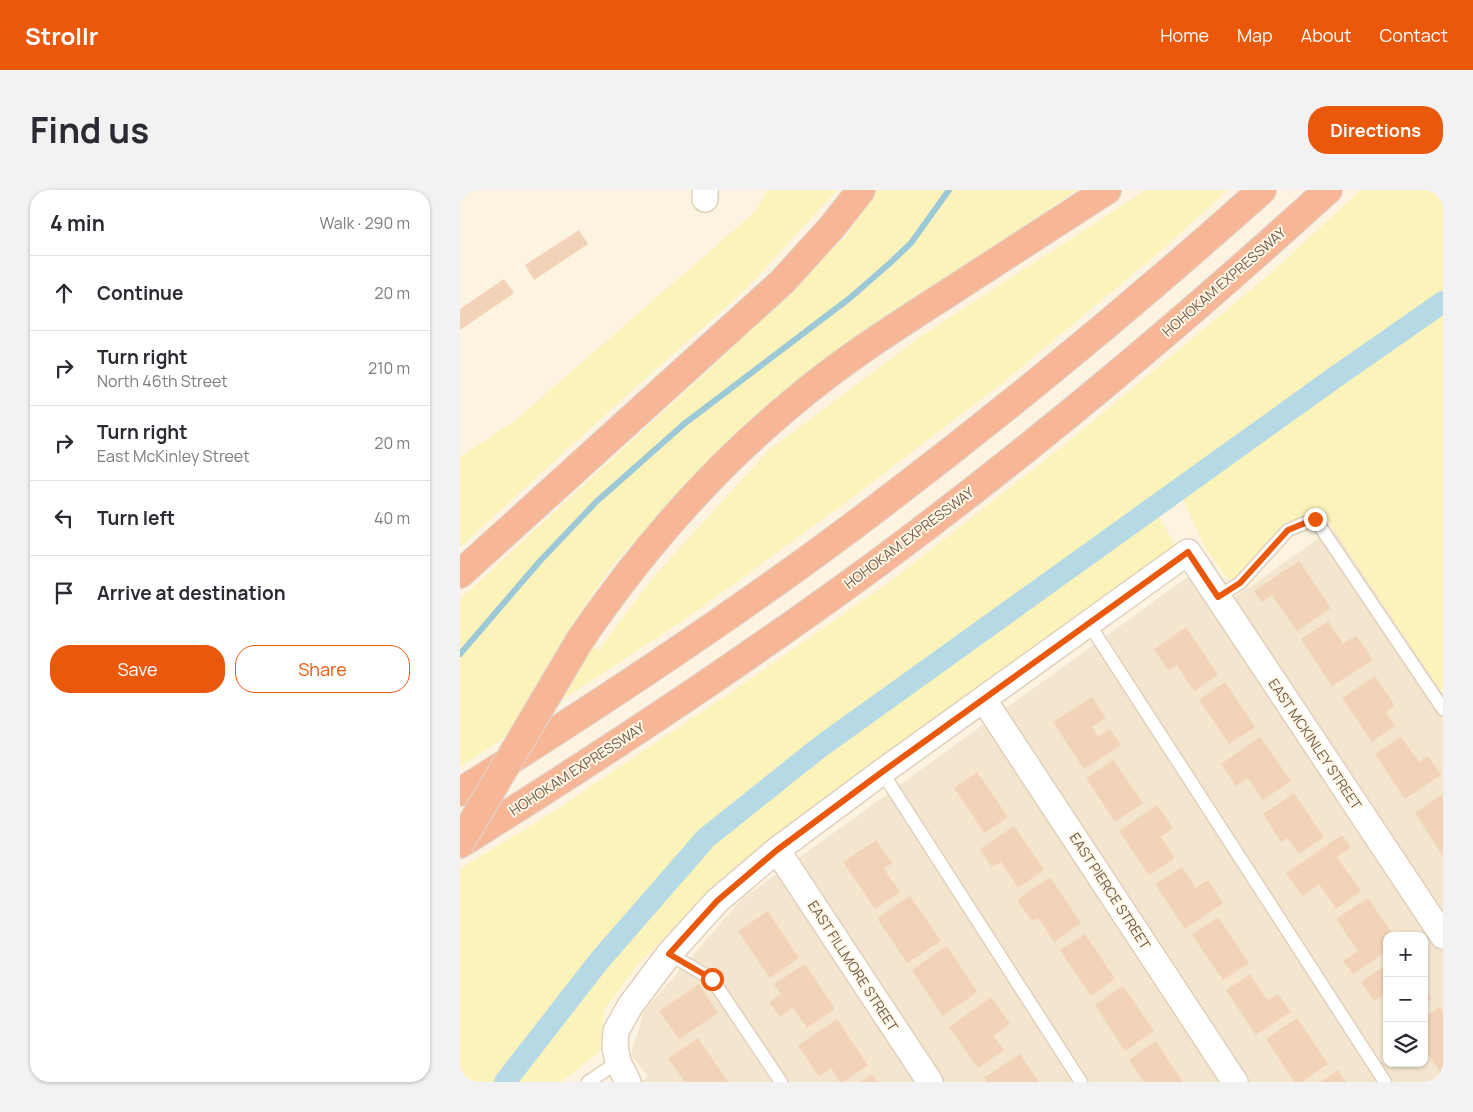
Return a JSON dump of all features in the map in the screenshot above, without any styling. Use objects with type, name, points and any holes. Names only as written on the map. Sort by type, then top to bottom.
[{"type":"highway","points":[[460,574],[782,282],[861,190]]},
{"type":"highway","points":[[460,844],[580,640],[627,573],[678,512],[731,457],[792,403],[856,353],[1107,190]]},
{"type":"highway","points":[[460,792],[628,684],[752,599],[876,509],[1114,320],[1262,190]]},
{"type":"highway","name":"HOHOKAM EXPRESSWAY","points":[[460,844],[668,710],[757,650],[882,560],[1119,374],[1328,190]]},
{"type":"street","name":"EAST MCKINLEY STREET","points":[[1089,624],[1188,552],[1443,936]]},
{"type":"street","points":[[623,1072],[615,1047],[616,1031],[630,1006],[669,954],[717,901],[777,850],[882,772],[1089,624]]},
{"type":"street","name":"EAST PIERCE STREET","points":[[984,700],[1235,1082]]},
{"type":"street","name":"EAST FILLMORE STREET","points":[[777,850],[930,1082]]},
{"type":"lane","points":[[1218,597],[1240,583],[1288,530],[1315,519],[1443,709]]},
{"type":"lane","points":[[1089,624],[1385,1082]]},
{"type":"lane","points":[[882,772],[1081,1082]]},
{"type":"lane","points":[[669,954],[712,979],[781,1082]]},
{"type":"lane","points":[[588,1082],[623,1072]]},
{"type":"shaded area","points":[[1336,526],[1443,687],[1443,1082],[640,1082],[648,1077],[631,1055],[644,1011],[742,899],[1211,560],[1235,597]]},
{"type":"sand","points":[[768,190],[837,190],[747,288],[460,547],[460,457],[516,420],[756,211]]},
{"type":"sand","points":[[874,190],[1077,190],[813,369],[699,471],[611,567],[569,630],[598,651],[651,580],[768,451],[923,335],[1146,190],[1228,190],[1164,248],[1001,384],[845,503],[691,615],[460,767],[460,599],[713,366],[847,235]]},
{"type":"sand","points":[[1361,190],[1443,190],[1443,694],[1329,522],[1312,513],[1291,523],[1243,577],[1228,579],[1206,549],[1177,486],[1152,505],[1175,545],[852,778],[722,877],[636,967],[604,1010],[600,1051],[561,1082],[460,1082],[460,869],[559,808],[739,687],[895,578],[1063,446],[1270,274]]},
{"type":"building","points":[[579,230],[588,244],[534,280],[525,265]]},
{"type":"building","points":[[504,279],[514,293],[460,330],[460,309]]},
{"type":"building","points":[[1299,561],[1331,608],[1297,631],[1272,595],[1262,602],[1254,591]]},
{"type":"building","points":[[1328,621],[1343,644],[1356,635],[1373,660],[1332,686],[1301,639]]},
{"type":"building","points":[[1186,627],[1218,675],[1194,691],[1177,665],[1168,670],[1154,649]]},
{"type":"building","points":[[1375,676],[1395,706],[1386,712],[1395,726],[1372,742],[1342,698]]},
{"type":"building","points":[[1225,682],[1255,727],[1229,744],[1199,700]]},
{"type":"building","points":[[1092,697],[1106,718],[1092,727],[1098,737],[1110,729],[1121,745],[1084,769],[1053,722]]},
{"type":"building","points":[[1260,737],[1291,781],[1263,800],[1248,778],[1236,786],[1221,764]]},
{"type":"building","points":[[1401,737],[1419,762],[1428,756],[1441,775],[1405,799],[1375,754]]},
{"type":"building","points":[[1113,760],[1143,803],[1115,822],[1086,778]]},
{"type":"building","points":[[977,772],[1008,817],[984,833],[954,788]]},
{"type":"building","points":[[1294,793],[1324,837],[1299,854],[1288,838],[1281,842],[1263,814]]},
{"type":"building","points":[[1443,794],[1443,856],[1415,813]]},
{"type":"building","points":[[1157,805],[1173,828],[1161,837],[1175,858],[1149,875],[1119,831]]},
{"type":"building","points":[[1014,826],[1044,870],[1018,888],[1001,862],[992,867],[980,849]]},
{"type":"building","points":[[1342,835],[1351,847],[1337,857],[1361,891],[1336,909],[1319,884],[1302,896],[1286,873]]},
{"type":"building","points":[[876,840],[892,863],[884,869],[900,892],[875,909],[843,862]]},
{"type":"building","points":[[1182,867],[1196,888],[1208,880],[1223,903],[1185,929],[1155,884]]},
{"type":"building","points":[[1050,877],[1081,923],[1054,942],[1038,918],[1032,921],[1017,900]]},
{"type":"building","points":[[910,896],[941,941],[907,963],[877,918]]},
{"type":"building","points":[[1368,898],[1391,932],[1383,932],[1383,954],[1353,974],[1343,961],[1358,951],[1336,919]]},
{"type":"building","points":[[768,911],[799,958],[770,978],[738,931]]},
{"type":"building","points":[[1218,917],[1249,963],[1223,980],[1192,935]]},
{"type":"building","points":[[1085,934],[1115,979],[1091,996],[1060,950]]},
{"type":"building","points":[[947,946],[977,992],[943,1016],[912,970]]},
{"type":"building","points":[[805,964],[835,1009],[807,1028],[793,1008],[780,1017],[769,1002],[781,994],[774,984]]},
{"type":"building","points":[[1383,967],[1383,995],[1374,1001],[1361,982]]},
{"type":"building","points":[[1250,974],[1268,1001],[1278,994],[1291,1012],[1256,1035],[1226,990]]},
{"type":"building","points":[[699,984],[718,1013],[679,1039],[659,1011]]},
{"type":"building","points":[[1123,986],[1154,1031],[1125,1051],[1095,1005]]},
{"type":"building","points":[[1428,993],[1432,999],[1428,1002]]},
{"type":"building","points":[[991,997],[1010,1024],[993,1036],[1004,1050],[978,1068],[949,1027]]},
{"type":"building","points":[[1440,1007],[1443,1012],[1443,1071],[1441,1073],[1428,1054],[1428,1014]]},
{"type":"building","points":[[1297,1018],[1328,1064],[1302,1082],[1294,1082],[1266,1039]]},
{"type":"building","points":[[837,1019],[868,1065],[843,1082],[840,1082],[831,1068],[819,1077],[798,1046]]},
{"type":"building","points":[[698,1038],[728,1082],[685,1082],[668,1058]]},
{"type":"building","points":[[1156,1041],[1183,1082],[1144,1082],[1129,1060]]},
{"type":"building","points":[[1020,1054],[1039,1082],[987,1082],[984,1078]]},
{"type":"building","points":[[1338,1070],[1346,1082],[1320,1082]]},
{"type":"building","points":[[872,1074],[877,1082],[860,1082]]},
{"type":"waterway","points":[[460,654],[540,561],[596,502],[684,424],[850,298],[890,263],[911,243],[949,190]]},
{"type":"waterway","points":[[505,1082],[599,961],[706,838],[820,747],[1334,378],[1443,302]]},
{"type":"route","points":[[712,979],[669,954],[717,901],[777,850],[882,772],[1188,552],[1218,597],[1240,583],[1288,530],[1315,519]]}]
